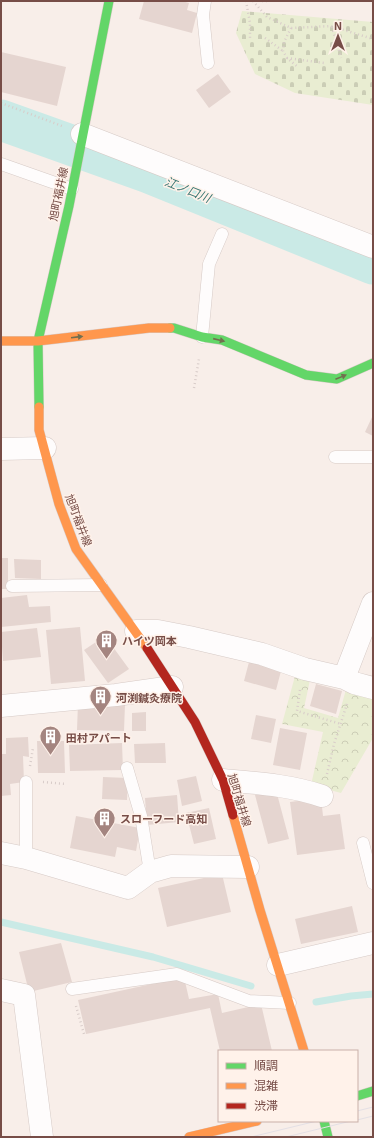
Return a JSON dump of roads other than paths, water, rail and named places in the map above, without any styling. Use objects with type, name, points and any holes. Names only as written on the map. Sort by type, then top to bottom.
[{"type":"main road","name":"旭町福井線","points":[[109,1],[72,189],[38,341],[39,430],[59,504],[76,549],[136,631],[195,722],[223,780],[260,910],[304,1050]]},
{"type":"main road","points":[[1,341],[38,341],[149,328],[174,328],[202,337],[222,340],[306,376],[336,379],[373,362]]},
{"type":"main road","points":[[358,1096],[373,1092]]},
{"type":"main road","points":[[189,1137],[254,1122]]},
{"type":"main road","points":[[324,1122],[328,1137]]},
{"type":"street","points":[[82,135],[373,247]]},
{"type":"street","points":[[1,449],[45,448]]},
{"type":"street","points":[[136,631],[158,631],[262,654],[357,683],[373,603]]},
{"type":"street","points":[[1,706],[116,695],[172,687]]},
{"type":"street","points":[[223,780],[303,790],[322,796]]},
{"type":"street","points":[[1,853],[26,858],[128,888],[150,872],[171,866],[248,867]]},
{"type":"street","points":[[278,965],[373,943]]},
{"type":"street","points":[[1,990],[24,995],[42,1137]]},
{"type":"lane","points":[[205,1],[203,15],[208,63]]},
{"type":"lane","points":[[1,164],[72,189]]},
{"type":"lane","points":[[202,337],[209,264],[222,234]]},
{"type":"lane","points":[[335,457],[373,457]]},
{"type":"lane","points":[[12,586],[101,585]]},
{"type":"lane","points":[[127,768],[141,816],[150,872]]},
{"type":"lane","points":[[26,782],[26,858]]},
{"type":"lane","points":[[363,843],[373,883]]},
{"type":"lane","points":[[72,989],[177,974],[250,1001],[290,1003]]},
{"type":"waterway","name":"江ノ口川","points":[[1,120],[149,173],[373,264]]},
{"type":"waterway","points":[[1,922],[153,957],[251,986]]},
{"type":"waterway","points":[[316,1002],[373,994]]},
{"type":"tram line","points":[[358,1111],[373,1107]]},
{"type":"tram line","points":[[358,1120],[373,1116]]},
{"type":"tram line","points":[[251,1137],[313,1122]]},
{"type":"tram line","points":[[286,1137],[347,1122]]},
{"type":"place","name":"ハイツ岡本","points":[[106,660]]},
{"type":"place","name":"河渕鍼灸療院","points":[[101,716]]},
{"type":"place","name":"田村アパート","points":[[51,756]]},
{"type":"place","name":"スローフード高知","points":[[105,838]]}]
